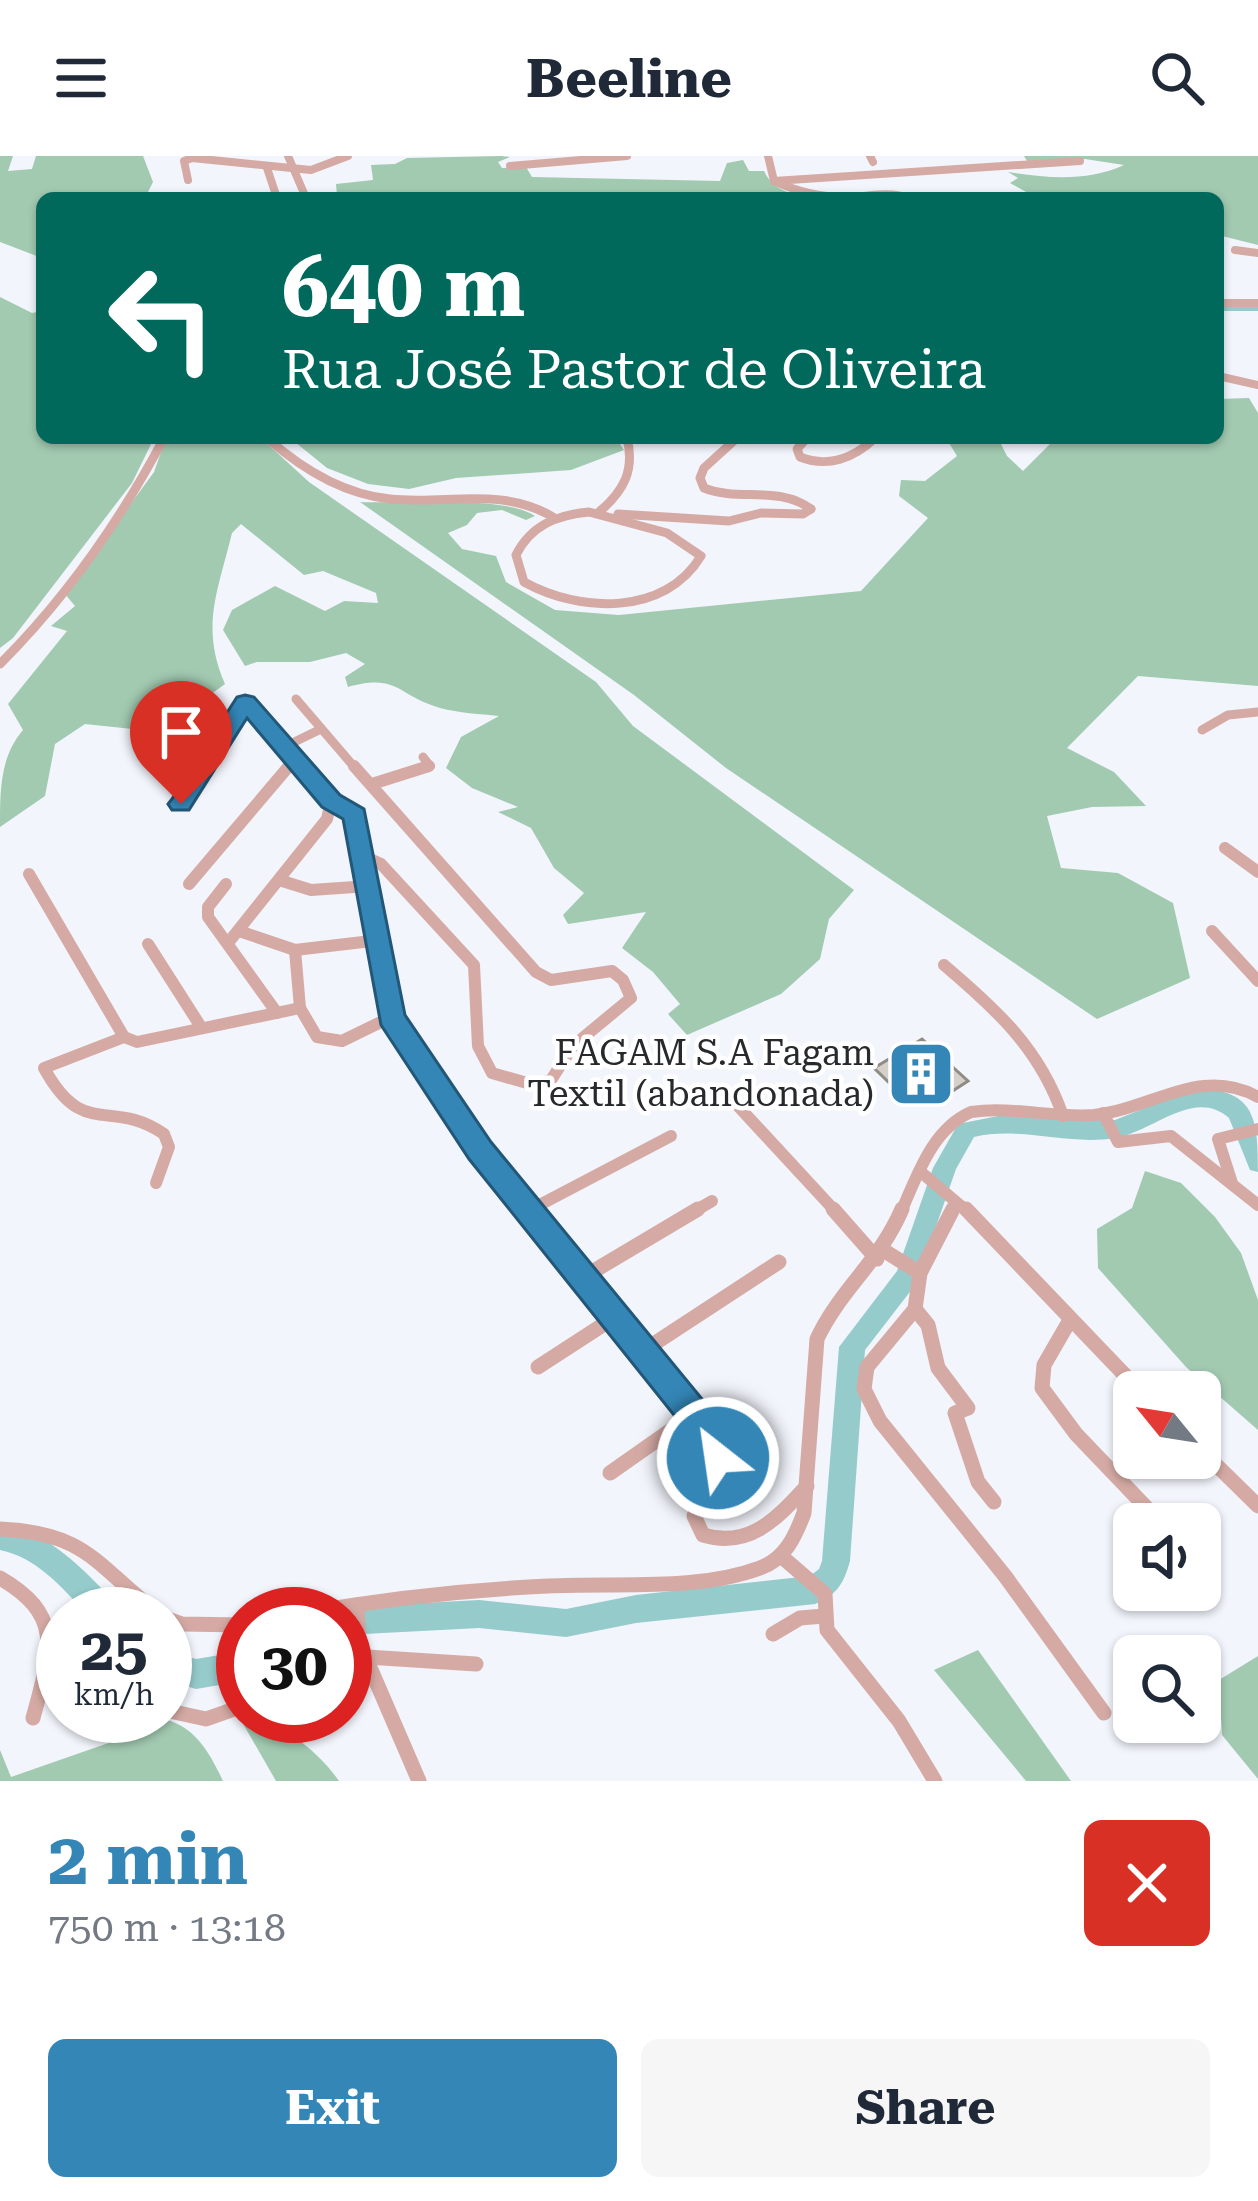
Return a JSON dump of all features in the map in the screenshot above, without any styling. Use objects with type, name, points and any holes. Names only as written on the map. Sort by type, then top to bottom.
[{"type":"street","points":[[288,156],[303,192]]},
{"type":"street","points":[[188,180],[184,161],[204,157],[293,169],[323,168],[348,156]]},
{"type":"street","points":[[510,166],[627,156]]},
{"type":"street","points":[[768,156],[774,181]]},
{"type":"street","points":[[774,181],[1080,160]]},
{"type":"street","points":[[267,168],[276,192]]},
{"type":"street","points":[[774,181],[822,192]]},
{"type":"street","points":[[1234,250],[1258,253]]},
{"type":"street","points":[[1224,303],[1258,303]]},
{"type":"street","points":[[1224,377],[1258,385]]},
{"type":"street","points":[[0,664],[34,630],[139,484],[161,444]]},
{"type":"street","points":[[275,444],[317,476],[350,491],[394,500],[518,502],[554,517],[602,513],[728,521],[760,512],[808,512],[809,505],[796,499],[724,496],[704,488],[700,478],[704,467],[730,444]]},
{"type":"street","points":[[602,513],[625,486],[631,462],[628,444]]},
{"type":"street","points":[[803,444],[797,453],[807,461],[825,464],[868,444]]},
{"type":"street","points":[[554,517],[528,535],[515,555],[518,574],[534,589],[567,598],[638,602],[668,592],[696,569],[701,556],[692,543],[602,513]]},
{"type":"street","points":[[296,699],[536,972],[551,980],[606,970],[617,974],[631,998],[573,1046],[551,1080],[534,1085],[492,1073],[478,1046],[474,965],[381,864],[363,856]]},
{"type":"street","points":[[181,804],[245,702],[331,801],[349,808],[358,825],[391,1017],[480,1150],[712,1439],[718,1458],[694,1516],[703,1535],[726,1542],[748,1538],[776,1520],[807,1486]]},
{"type":"street","points":[[1202,730],[1228,715],[1258,712]]},
{"type":"street","points":[[284,747],[321,729]]},
{"type":"street","points":[[372,784],[430,766],[422,757]]},
{"type":"street","points":[[189,884],[294,761]]},
{"type":"street","points":[[228,943],[327,820],[331,801]]},
{"type":"street","points":[[327,820],[358,825]]},
{"type":"street","points":[[1225,848],[1258,872]]},
{"type":"street","points":[[29,874],[124,1037],[137,1042],[300,1008]]},
{"type":"street","points":[[279,880],[311,890],[368,886]]},
{"type":"street","points":[[226,884],[206,911],[278,1013]]},
{"type":"street","points":[[238,931],[295,950],[380,940]]},
{"type":"street","points":[[1212,931],[1258,981]]},
{"type":"street","points":[[148,944],[201,1027]]},
{"type":"street","points":[[295,950],[300,1008],[311,1031],[329,1042],[343,1041],[391,1017]]},
{"type":"street","points":[[944,965],[1026,1038],[1047,1068],[1063,1116]]},
{"type":"street","points":[[124,1037],[44,1068],[56,1096],[69,1108],[139,1120],[164,1134],[169,1147],[156,1183]]},
{"type":"street","points":[[372,1605],[544,1586],[735,1575],[781,1556],[793,1536],[807,1486],[818,1335],[934,1180],[944,1131],[965,1113],[1105,1118],[1212,1084],[1244,1087],[1258,1097]]},
{"type":"street","points":[[738,1106],[883,1254],[918,1271]]},
{"type":"street","points":[[1105,1118],[1115,1139],[1123,1144],[1159,1134],[1172,1136],[1258,1205]]},
{"type":"street","points":[[1232,1184],[1219,1137],[1258,1129]]},
{"type":"street","points":[[528,1211],[670,1136]]},
{"type":"street","points":[[934,1180],[1121,1371]]},
{"type":"street","points":[[583,1278],[712,1201]]},
{"type":"street","points":[[956,1204],[918,1271],[915,1309],[868,1367],[863,1379],[867,1400],[1005,1576],[1104,1713]]},
{"type":"street","points":[[643,1351],[779,1262]]},
{"type":"street","points":[[915,1309],[928,1325],[938,1368],[968,1408],[955,1413],[978,1482],[994,1502]]},
{"type":"street","points":[[538,1367],[615,1317]]},
{"type":"street","points":[[1070,1320],[1044,1365],[1042,1388],[1076,1434],[1142,1503]]},
{"type":"street","points":[[610,1473],[694,1414]]},
{"type":"street","points":[[1221,1470],[1258,1506]]},
{"type":"street","points":[[0,1529],[56,1532],[80,1541],[130,1587]]},
{"type":"street","points":[[781,1556],[825,1594],[827,1630],[898,1721],[934,1781]]},
{"type":"street","points":[[0,1578],[23,1589],[49,1624],[51,1642],[33,1718]]},
{"type":"street","points":[[773,1634],[800,1618],[824,1616]]},
{"type":"street","points":[[372,1650],[476,1664]]},
{"type":"street","points":[[372,1670],[419,1781]]},
{"type":"green space","points":[[0,156],[13,156],[8,171],[32,169],[36,156],[143,156],[153,182],[148,192],[36,192],[36,256],[0,242]]},
{"type":"green space","points":[[1024,156],[1258,156],[1258,245],[1224,236],[1224,192],[1026,192],[1010,183],[1018,178],[1008,172],[1081,176],[1124,165],[1085,159],[1027,161]]},
{"type":"green space","points":[[510,157],[498,162],[502,168],[526,167],[532,177],[720,181],[727,163],[743,160],[749,171],[764,171],[790,192],[337,192],[336,184],[373,180],[371,165],[407,158]]},
{"type":"green space","points":[[0,297],[36,312],[36,444],[151,444],[132,483],[13,638],[0,648]]},
{"type":"green space","points":[[1249,398],[1258,413],[1258,686],[1138,676],[1067,748],[1114,772],[1146,806],[1092,807],[1047,816],[1061,868],[1118,873],[1173,903],[1190,978],[1097,1019],[726,768],[634,695],[360,502],[477,503],[535,516],[526,520],[502,510],[477,513],[467,525],[448,533],[462,549],[496,556],[506,582],[555,610],[619,615],[861,591],[928,518],[899,496],[901,480],[925,481],[957,456],[950,444],[1001,444],[1023,471],[1050,444],[1224,444],[1224,399]]},
{"type":"green space","points":[[164,444],[268,444],[309,482],[596,682],[633,726],[854,890],[829,919],[820,959],[781,994],[687,1035],[668,1014],[680,1004],[653,972],[622,948],[646,912],[568,924],[563,915],[584,893],[554,868],[531,828],[498,812],[518,807],[472,788],[446,768],[461,737],[499,716],[440,708],[388,684],[348,687],[345,677],[365,664],[346,653],[310,662],[245,666],[223,630],[232,610],[275,586],[325,611],[344,601],[378,603],[376,593],[323,571],[304,575],[241,524],[232,533],[214,609],[214,645],[225,684],[196,705],[170,733],[85,724],[55,744],[45,796],[0,827],[6,763],[23,730],[8,704],[67,631],[51,626],[75,606],[65,594],[154,472]]},
{"type":"green space","points":[[297,444],[620,444],[624,450],[571,470],[456,478],[409,489],[368,484],[327,468]]},
{"type":"green space","points":[[1145,1171],[1181,1183],[1215,1217],[1241,1253],[1258,1300],[1258,1430],[1221,1398],[1221,1371],[1191,1371],[1098,1268],[1097,1229],[1132,1208]]},
{"type":"green space","points":[[978,1650],[1071,1781],[1026,1781],[934,1670]]},
{"type":"green space","points":[[1258,1656],[1258,1779],[1222,1735],[1221,1679]]},
{"type":"green space","points":[[192,1734],[223,1781],[0,1781],[0,1750],[11,1777],[108,1743],[192,1743]]},
{"type":"green space","points":[[254,1743],[303,1743],[339,1781],[276,1781]]},
{"type":"building","name":"FAGAM S.A Fagam Textil (abandonada)","points":[[922,1039],[968,1081],[951,1092],[941,1082],[909,1102],[874,1068]]},
{"type":"waterway","points":[[1224,307],[1258,307]]},
{"type":"waterway","points":[[372,1620],[479,1614],[566,1623],[636,1609],[815,1590],[831,1578],[836,1561],[852,1347],[907,1276],[945,1168],[966,1130],[1003,1124],[1115,1129],[1180,1102],[1207,1098],[1222,1101],[1237,1112],[1258,1163]]},
{"type":"waterway","points":[[0,1537],[47,1555],[81,1587]]},
{"type":"waterway","points":[[192,1673],[216,1671]]},
{"type":"place","name":"FAGAM S.A Fagam Textil (abandonada)","points":[[921,1074]]},
{"type":"route","points":[[181,804],[245,702],[331,801],[355,815],[391,1017],[480,1150],[694,1414],[717,1448],[718,1458]]}]
